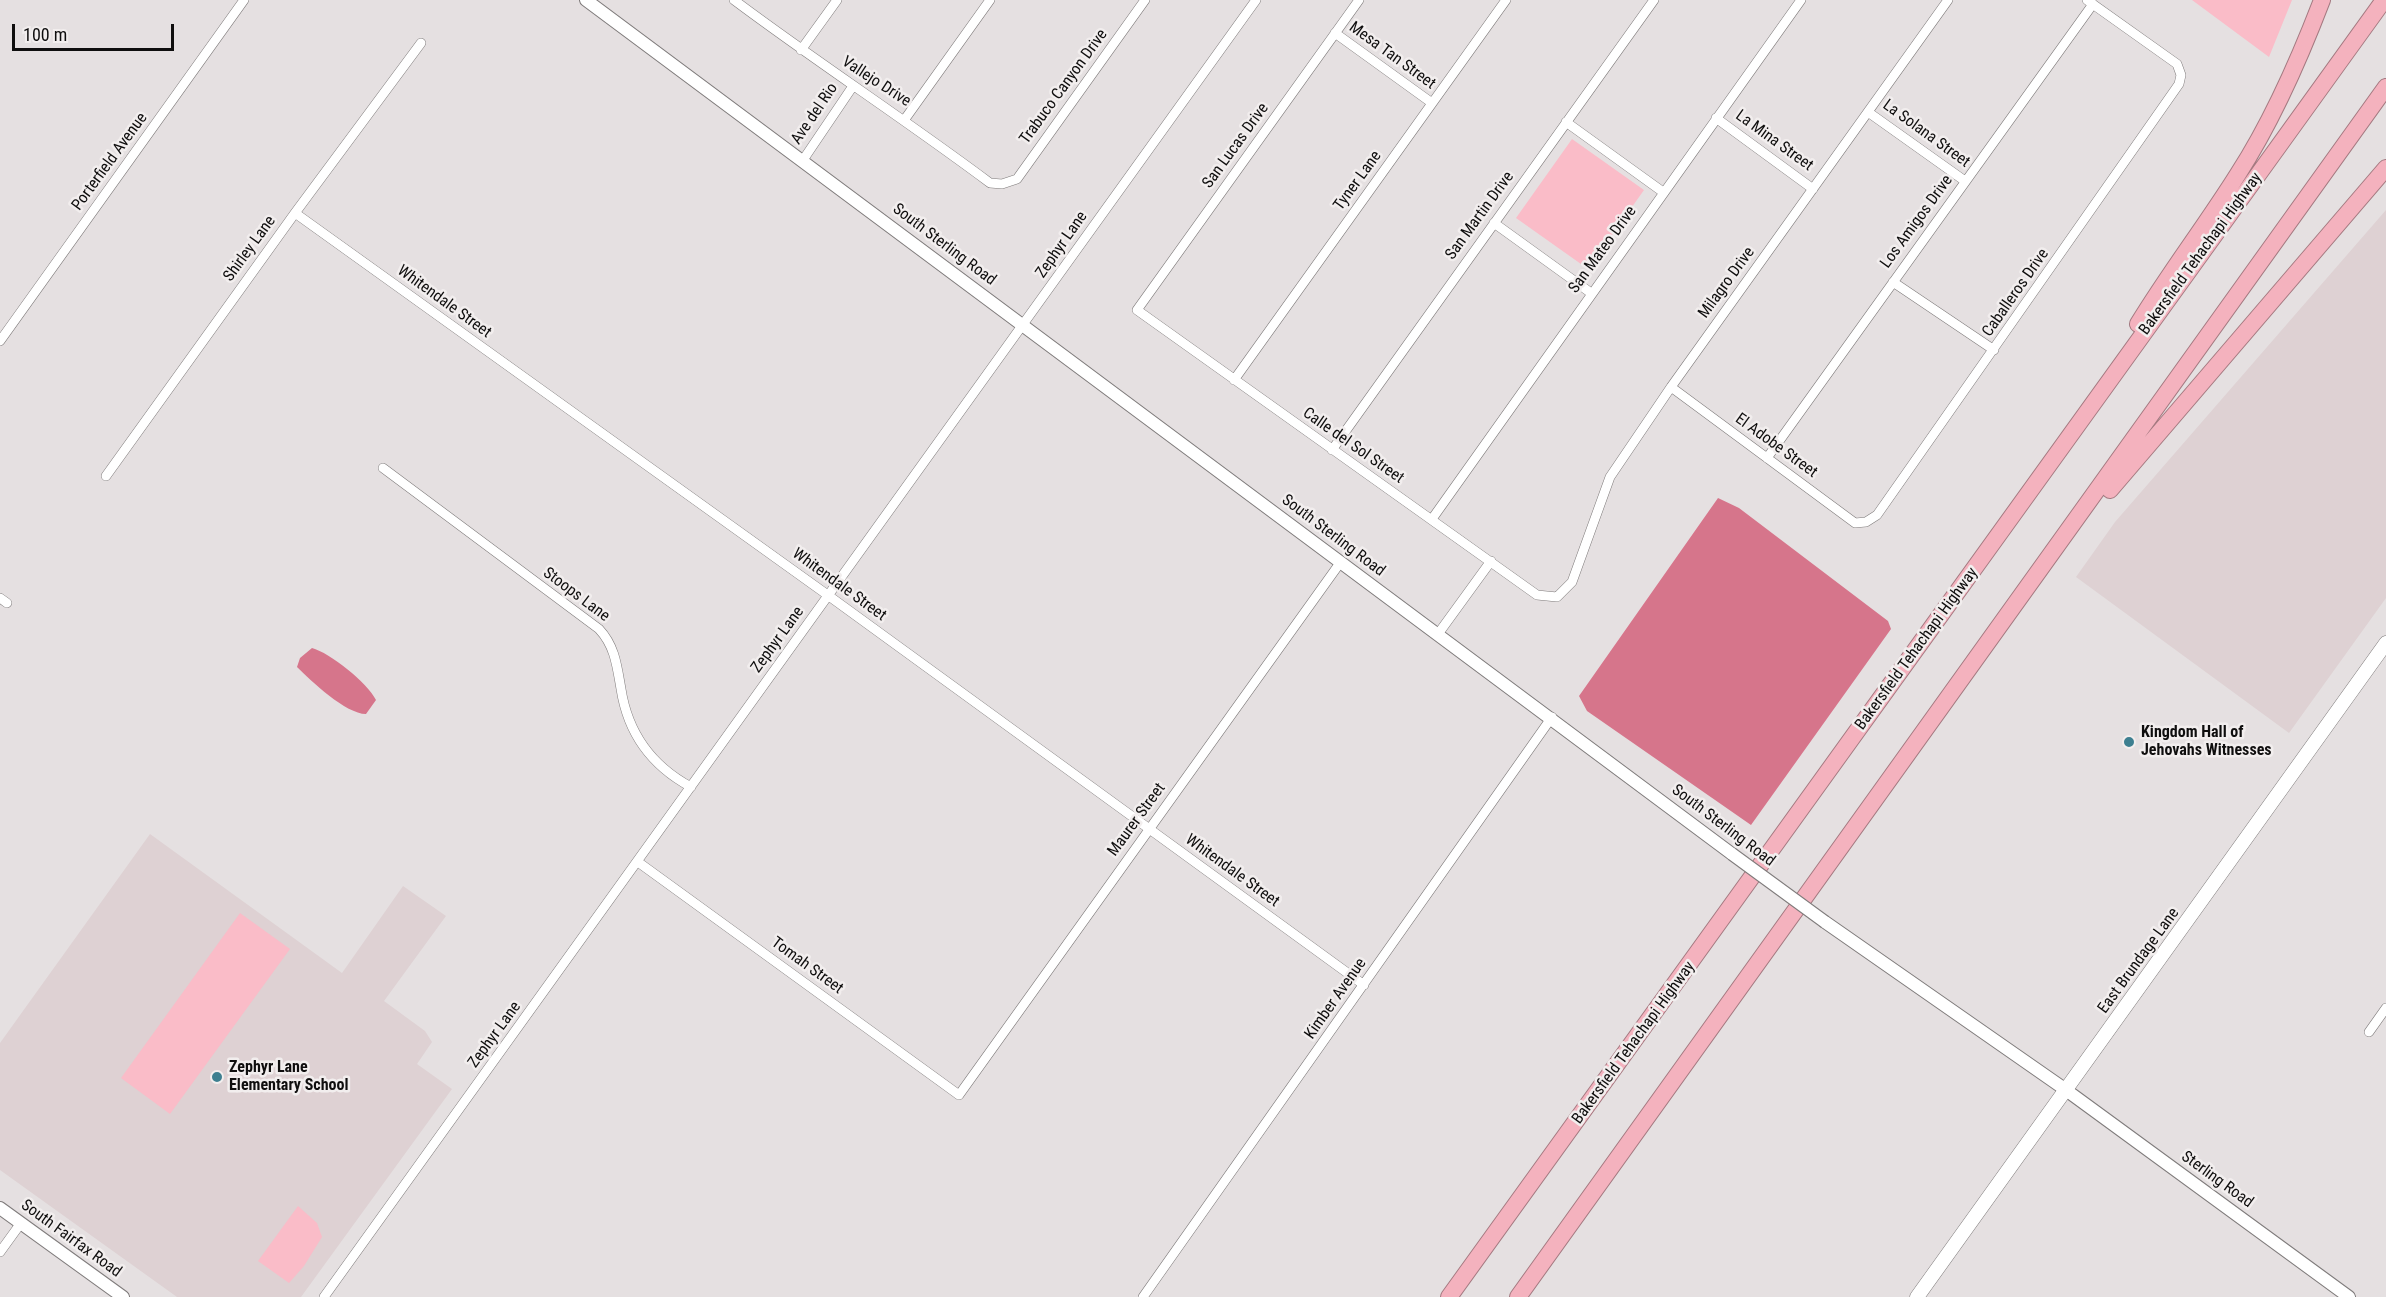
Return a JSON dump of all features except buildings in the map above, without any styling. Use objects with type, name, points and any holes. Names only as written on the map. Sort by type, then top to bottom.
[{"type":"highway","points":[[2117,371],[2138,323],[2238,174],[2261,134],[2285,88],[2322,0]]},
{"type":"highway","name":"Bakersfield Tehachapi Highway","points":[[1449,1297],[2384,0]]},
{"type":"highway","points":[[1518,1297],[2386,87]]},
{"type":"highway","points":[[2083,511],[2108,492],[2386,168]]},
{"type":"main road","name":"East Brundage Lane","points":[[1917,1297],[2386,643]]},
{"type":"street","name":"Porterfield Avenue","points":[[0,341],[244,0]]},
{"type":"street","name":"South Sterling Road","points":[[586,0],[1340,563],[1552,717],[1732,854],[2066,1090]]},
{"type":"street","name":"Vallejo Drive","points":[[734,0],[801,50],[905,119],[990,183],[1002,184]]},
{"type":"street","points":[[801,50],[837,0]]},
{"type":"street","points":[[905,119],[990,0]]},
{"type":"street","name":"Trabuco Canyon Drive","points":[[1002,184],[1017,179],[1145,0]]},
{"type":"street","name":"Zephyr Lane","points":[[324,1297],[1256,0]]},
{"type":"street","name":"San Lucas Drive","points":[[1137,310],[1359,0]]},
{"type":"street","name":"Tyner Lane","points":[[1234,380],[1506,0]]},
{"type":"street","name":"San Martin Drive","points":[[1332,450],[1654,0]]},
{"type":"street","name":"San Mateo Drive","points":[[1432,519],[1801,0]]},
{"type":"street","name":"Milagro Drive","points":[[1557,597],[1572,582],[1610,477],[1671,387],[1948,0]]},
{"type":"street","name":"Caballeros Drive","points":[[1866,522],[1877,515],[2173,94],[2181,75],[2177,64],[2090,2]]},
{"type":"street","name":"Los Amigos Drive","points":[[1767,458],[2090,2]]},
{"type":"street","name":"Mesa Tan Street","points":[[1335,33],[1432,103]]},
{"type":"street","name":"Shirley Lane","points":[[106,476],[295,213],[421,43]]},
{"type":"street","name":"Ave del Rio","points":[[803,160],[853,86]]},
{"type":"street","name":"La Solana Street","points":[[1868,112],[1965,181]]},
{"type":"street","name":"La Mina Street","points":[[1716,118],[1813,189]]},
{"type":"street","points":[[1566,122],[1664,192]]},
{"type":"street","name":"Whitendale Street","points":[[295,213],[829,596],[1364,985]]},
{"type":"street","points":[[1494,224],[1591,293]]},
{"type":"street","points":[[1893,282],[1994,350]]},
{"type":"street","name":"Calle del Sol Street","points":[[1137,310],[1538,595],[1557,597]]},
{"type":"street","name":"El Adobe Street","points":[[1671,387],[1855,523],[1866,522]]},
{"type":"street","name":"Stoops Lane","points":[[383,468],[599,629],[612,647],[624,709],[639,742],[662,769],[691,788]]},
{"type":"street","points":[[1438,634],[1491,561]]},
{"type":"street","name":"Maurer Street","points":[[958,1095],[1340,563]]},
{"type":"street","name":"Kimber Avenue","points":[[1143,1297],[1552,717]]},
{"type":"street","name":"Tomah Street","points":[[638,862],[958,1095]]},
{"type":"street","points":[[2369,1032],[2386,1008]]},
{"type":"street","name":"Sterling Road","points":[[2066,1090],[2349,1297]]},
{"type":"street","name":"South Fairfax Road","points":[[0,1208],[123,1297]]},
{"type":"street","points":[[0,1252],[21,1223]]},
{"type":"shaded area","points":[[2192,0],[2292,0],[2269,57]]},
{"type":"shaded area","points":[[1572,139],[1644,190],[1588,269],[1516,218]]},
{"type":"shaded area","points":[[2386,210],[2386,598],[2289,733],[2076,577],[2115,522]]},
{"type":"shaded area","points":[[1718,498],[1739,508],[1888,621],[1891,629],[1751,825],[1587,711],[1579,696]]},
{"type":"shaded area","points":[[312,648],[347,669],[365,685],[376,700],[366,714],[358,713],[339,703],[297,667],[300,658]]},
{"type":"shaded area","name":"Zephyr Lane Elementary School","points":[[150,834],[342,973],[403,886],[446,916],[384,1001],[425,1031],[432,1042],[417,1064],[452,1089],[301,1297],[177,1297],[0,1170],[0,1043]]},
{"type":"shaded area","points":[[240,913],[290,949],[170,1114],[121,1078]]},
{"type":"shaded area","points":[[298,1206],[317,1223],[322,1237],[304,1266],[289,1283],[258,1261]]},
{"type":"place","name":"Kingdom Hall of Jehovahs Witnesses","points":[[2129,742]]},
{"type":"place","name":"Zephyr Lane Elementary School","points":[[217,1077]]}]
